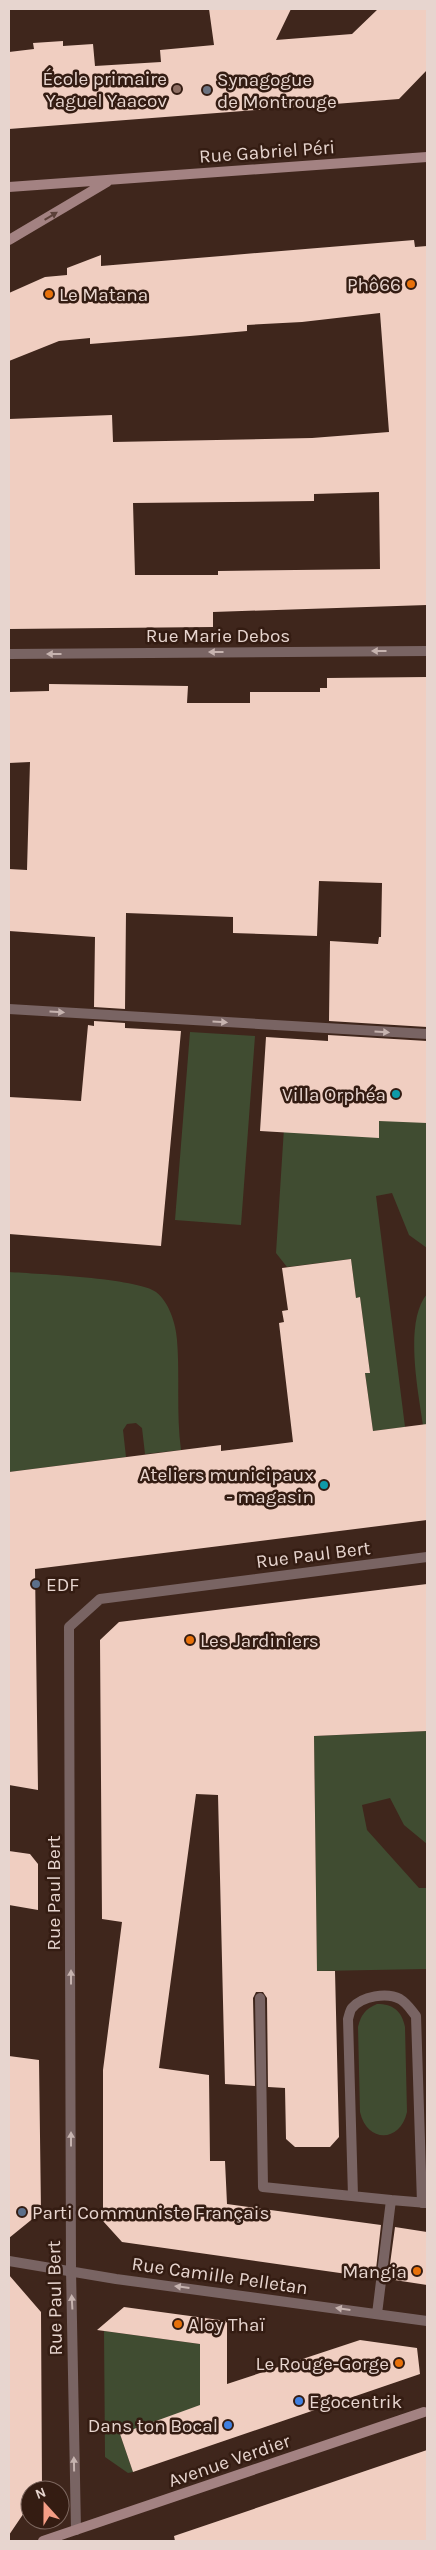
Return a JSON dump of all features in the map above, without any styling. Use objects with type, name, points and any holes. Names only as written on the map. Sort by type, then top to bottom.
[{"type":"main road","name":"Rue Gabriel Péri","points":[[9,187],[427,157]]},
{"type":"main road","name":"Rue Gabriel Péri","points":[[9,240],[110,180]]},
{"type":"main road","name":"Avenue Verdier","points":[[45,2541],[426,2411]]},
{"type":"street","name":"Rue Marie Debos","points":[[9,654],[427,651]]},
{"type":"street","points":[[9,1009],[427,1034]]},
{"type":"street","name":"Rue Paul Bert","points":[[76,2530],[71,2270],[69,1627],[100,1599],[427,1557]]},
{"type":"street","points":[[260,1998],[263,2187],[391,2200],[425,2203],[416,2016],[407,2004],[398,1998],[387,1996],[363,2000],[352,2008],[348,2019],[353,2196]]},
{"type":"street","points":[[377,2314],[391,2200]]},
{"type":"street","name":"Rue Camille Pelletan","points":[[9,2261],[116,2279],[427,2321]]},
{"type":"green space","points":[[190,1032],[255,1036],[241,1225],[175,1220]]},
{"type":"green space","points":[[423,1112],[427,1117],[427,1248],[409,1235],[392,1193],[376,1196],[405,1427],[373,1431],[365,1373],[370,1373],[360,1297],[356,1298],[351,1259],[287,1267],[276,1253],[284,1128],[379,1137],[379,1121]]},
{"type":"green space","points":[[9,1272],[129,1283],[145,1287],[161,1296],[171,1314],[176,1334],[181,1450],[145,1454],[142,1428],[136,1423],[127,1424],[123,1430],[126,1457],[9,1472]]},
{"type":"green space","points":[[427,1294],[427,1424],[423,1425],[414,1357],[414,1339],[420,1306]]},
{"type":"green space","points":[[427,1731],[427,1844],[404,1825],[390,1798],[362,1805],[367,1830],[419,1888],[427,1888],[427,1969],[317,1971],[314,1736]]},
{"type":"green space","points":[[377,2004],[388,2005],[396,2010],[402,2017],[405,2027],[407,2112],[398,2129],[391,2134],[384,2135],[376,2134],[369,2129],[360,2112],[358,2027],[364,2013]]},
{"type":"green space","points":[[104,2331],[200,2344],[201,2418],[120,2434],[133,2472],[128,2473],[105,2457]]},
{"type":"building","points":[[209,9],[291,9],[276,40],[352,34],[378,9],[427,9],[427,70],[399,99],[9,129],[9,52],[34,49],[33,43],[63,41],[63,46],[93,44],[95,66],[161,62],[160,50],[214,45]]},
{"type":"building","points":[[414,240],[415,247],[427,246],[427,605],[213,612],[213,627],[9,629],[9,419],[112,415],[113,442],[312,438],[389,432],[380,313],[302,322],[247,325],[247,331],[190,336],[90,344],[90,338],[59,341],[9,361],[9,293],[45,277],[67,275],[67,268],[101,255],[101,266]],"holes":[[[379,492],[380,569],[218,571],[218,575],[135,575],[133,503],[314,501],[314,494]]]},
{"type":"building","points":[[427,677],[427,1027],[329,1021],[330,941],[378,944],[379,937],[381,937],[382,883],[319,881],[317,936],[233,933],[233,917],[126,913],[125,1009],[94,1007],[95,937],[9,931],[9,869],[27,870],[30,762],[9,763],[9,692],[49,691],[49,684],[188,686],[187,703],[250,703],[250,692],[320,692],[320,688],[327,688],[327,678]]},
{"type":"building","points":[[94,1021],[125,1023],[125,1028],[181,1031],[161,1246],[9,1234],[9,1097],[81,1101],[88,1025],[94,1026]]},
{"type":"building","points":[[328,1035],[427,1041],[427,1123],[379,1121],[379,1138],[260,1131],[266,1037],[328,1041]]},
{"type":"building","points":[[351,1259],[356,1298],[360,1297],[370,1373],[365,1373],[373,1431],[427,1424],[427,1520],[35,1569],[38,1790],[9,1785],[9,1472],[221,1445],[221,1451],[293,1442],[279,1323],[284,1322],[282,1311],[288,1310],[282,1268]]},
{"type":"building","points":[[427,1584],[427,1731],[314,1736],[317,1971],[335,1971],[339,2137],[330,2147],[295,2147],[286,2139],[285,2088],[268,2087],[267,1998],[263,1992],[256,1992],[253,1998],[255,2086],[225,2084],[218,1795],[196,1794],[159,2068],[209,2075],[210,2161],[225,2161],[227,2204],[381,2225],[375,2278],[122,2242],[103,2221],[103,2070],[122,1922],[102,1919],[100,1640],[119,1622]]},
{"type":"building","points":[[9,1851],[30,1854],[38,1864],[38,1910],[9,1905]]},
{"type":"building","points":[[9,2056],[39,2060],[41,2212],[9,2238]]},
{"type":"building","points":[[395,2227],[427,2232],[427,2285],[388,2279]]},
{"type":"building","points":[[9,2275],[41,2312],[42,2480],[20,2480],[20,2519],[9,2535]]},
{"type":"building","points":[[124,2307],[227,2321],[227,2384],[360,2340],[417,2348],[420,2374],[133,2472],[120,2434],[200,2405],[200,2344],[97,2330]]},
{"type":"building","points":[[427,2450],[427,2541],[175,2541],[174,2536]]},
{"type":"place","name":"École primaire Yaguel Yaacov","points":[[177,89]]},
{"type":"place","name":"Synagogue de Montrouge","points":[[207,90]]},
{"type":"place","name":"Phô66","points":[[411,284]]},
{"type":"place","name":"Le Matana","points":[[49,294]]},
{"type":"place","name":"Villa Orphéa","points":[[396,1094]]},
{"type":"place","name":"Ateliers municipaux - magasin","points":[[324,1485]]},
{"type":"place","name":"EDF","points":[[36,1584]]},
{"type":"place","name":"Les Jardiniers","points":[[190,1640]]},
{"type":"place","name":"Parti Communiste Français","points":[[22,2212]]},
{"type":"place","name":"Mangia","points":[[417,2271]]},
{"type":"place","name":"Aloy Thaï","points":[[178,2324]]},
{"type":"place","name":"Le Rouge-Gorge","points":[[399,2363]]},
{"type":"place","name":"Egocentrik","points":[[299,2401]]},
{"type":"place","name":"Dans ton Bocal","points":[[228,2425]]}]
